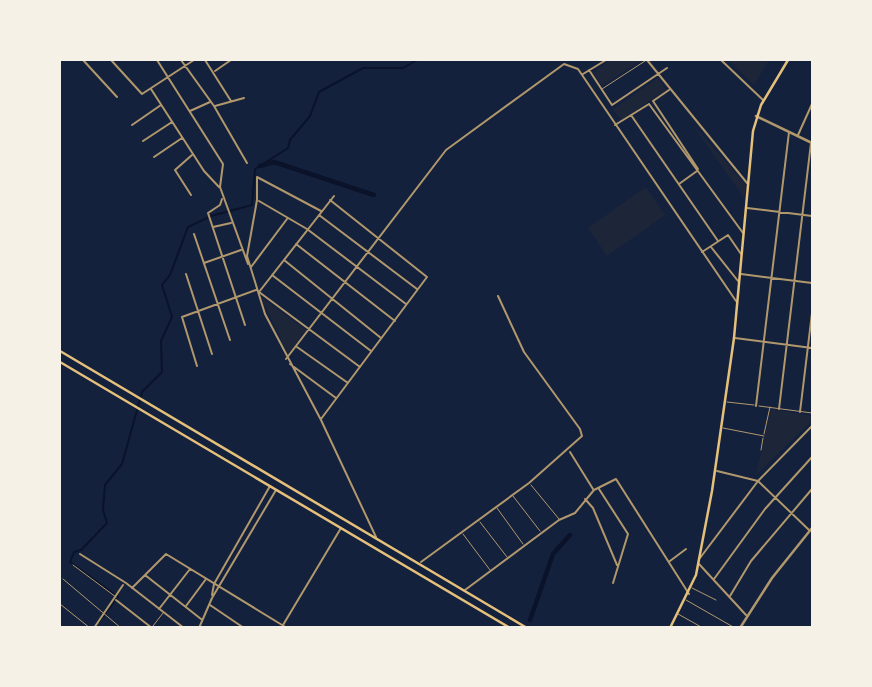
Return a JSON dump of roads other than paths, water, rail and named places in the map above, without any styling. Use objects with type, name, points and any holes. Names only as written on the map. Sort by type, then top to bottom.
[{"type":"main road","points":[[670,628],[692,588],[715,471],[734,338],[756,116],[787,62]]},
{"type":"main road","points":[[60,351],[527,628]]},
{"type":"main road","points":[[60,362],[510,628]]},
{"type":"street","points":[[83,60],[117,97]]},
{"type":"street","points":[[111,60],[142,94],[194,60]]},
{"type":"street","points":[[157,60],[223,164],[220,187]]},
{"type":"street","points":[[181,60],[214,106],[247,163]]},
{"type":"street","points":[[205,60],[231,101]]},
{"type":"street","points":[[214,71],[231,60]]},
{"type":"street","points":[[582,75],[606,60]]},
{"type":"street","points":[[647,60],[748,184]]},
{"type":"street","points":[[721,60],[763,100]]},
{"type":"street","points":[[781,60],[787,62]]},
{"type":"street","points":[[287,360],[332,297],[446,150],[554,70],[568,64],[574,66],[582,75],[614,126],[737,302]]},
{"type":"street","points":[[589,70],[612,104],[667,68]]},
{"type":"street","points":[[151,89],[193,154],[220,187],[250,268]]},
{"type":"street","points":[[614,126],[670,89]]},
{"type":"street","points":[[214,106],[244,98]]},
{"type":"street","points":[[653,101],[698,170]]},
{"type":"street","points":[[189,111],[211,102]]},
{"type":"street","points":[[132,125],[162,104]]},
{"type":"street","points":[[649,104],[743,234]]},
{"type":"street","points":[[797,136],[813,104]]},
{"type":"street","points":[[631,115],[718,242]]},
{"type":"street","points":[[756,116],[812,143],[779,409]]},
{"type":"street","points":[[143,141],[173,121]]},
{"type":"street","points":[[756,406],[789,132]]},
{"type":"street","points":[[154,157],[183,138]]},
{"type":"street","points":[[191,195],[175,170],[193,154]]},
{"type":"street","points":[[678,184],[698,170]]},
{"type":"street","points":[[321,211],[257,177],[257,200],[247,256],[258,292],[287,360],[321,420],[376,538]]},
{"type":"street","points":[[197,366],[182,317],[258,292],[334,196]]},
{"type":"street","points":[[220,205],[223,197]]},
{"type":"street","points":[[257,200],[307,229],[407,304]]},
{"type":"street","points":[[321,420],[427,278],[330,201]]},
{"type":"street","points":[[225,203],[208,214],[245,325]]},
{"type":"street","points":[[746,208],[813,216]]},
{"type":"street","points":[[319,215],[418,289]]},
{"type":"street","points":[[250,268],[288,218]]},
{"type":"street","points":[[213,227],[232,223]]},
{"type":"street","points":[[194,234],[230,340]]},
{"type":"street","points":[[701,252],[728,235],[741,254]]},
{"type":"street","points":[[296,244],[395,321]]},
{"type":"street","points":[[711,246],[739,282]]},
{"type":"street","points":[[204,263],[242,250]]},
{"type":"street","points":[[284,260],[382,338]]},
{"type":"street","points":[[186,274],[212,354]]},
{"type":"street","points":[[740,274],[813,283]]},
{"type":"street","points":[[272,275],[372,352]]},
{"type":"street","points":[[258,292],[360,367]]},
{"type":"street","points":[[419,564],[497,508],[580,440],[580,429],[524,352],[498,296]]},
{"type":"street","points":[[800,412],[813,313]]},
{"type":"street","points":[[734,338],[813,348]]},
{"type":"street","points":[[296,346],[348,383]]},
{"type":"street","points":[[287,360],[337,399]]},
{"type":"street","points":[[746,615],[699,561],[758,481],[813,426]]},
{"type":"street","points":[[569,451],[594,490]]},
{"type":"street","points":[[714,579],[775,497],[813,457]]},
{"type":"street","points":[[715,471],[758,481],[811,529],[737,628]]},
{"type":"street","points":[[465,591],[559,520],[575,513],[584,498],[594,490],[617,479],[689,594]]},
{"type":"street","points":[[212,598],[214,583],[270,486]]},
{"type":"street","points":[[598,488],[628,534],[613,583]]},
{"type":"street","points":[[199,628],[212,598],[277,489]]},
{"type":"street","points":[[730,596],[751,561],[813,489]]},
{"type":"street","points":[[584,498],[593,509],[617,565]]},
{"type":"street","points":[[633,504],[638,500]]},
{"type":"street","points":[[256,510],[262,514]]},
{"type":"street","points":[[283,625],[341,527]]},
{"type":"street","points":[[669,561],[686,550]]},
{"type":"street","points":[[80,554],[132,588],[184,628]]},
{"type":"street","points":[[132,588],[166,554],[287,628]]},
{"type":"street","points":[[159,608],[190,568]]},
{"type":"street","points":[[60,570],[61,578]]},
{"type":"street","points":[[144,575],[202,620]]},
{"type":"street","points":[[185,606],[206,579]]},
{"type":"street","points":[[92,628],[105,614],[124,583]]},
{"type":"street","points":[[116,598],[152,627]]},
{"type":"street","points":[[209,605],[244,628]]},
{"type":"lane","points":[[603,89],[647,60]]},
{"type":"lane","points":[[725,401],[813,413]]},
{"type":"lane","points":[[761,450],[770,407]]},
{"type":"lane","points":[[721,428],[764,436]]},
{"type":"lane","points":[[529,483],[559,520]]},
{"type":"lane","points":[[512,495],[542,533]]},
{"type":"lane","points":[[497,508],[524,546]]},
{"type":"lane","points":[[479,520],[508,558]]},
{"type":"lane","points":[[462,532],[491,571]]},
{"type":"lane","points":[[72,565],[116,598]]},
{"type":"lane","points":[[61,578],[121,628]]},
{"type":"lane","points":[[692,588],[716,600]]},
{"type":"lane","points":[[685,600],[737,628]]},
{"type":"lane","points":[[60,604],[92,628]]},
{"type":"lane","points":[[152,627],[164,612]]},
{"type":"lane","points":[[678,614],[703,628]]},
{"type":"waterway","points":[[211,216],[252,205],[255,169],[288,148],[290,140],[310,116],[319,92],[363,68],[403,68],[417,60]]},
{"type":"waterway","points":[[260,166],[274,162],[374,195]]},
{"type":"waterway","points":[[99,622],[118,597],[70,562],[74,552],[81,550],[107,523],[103,510],[105,485],[122,464],[142,392],[162,372],[161,341],[172,317],[162,285],[170,275],[188,227],[207,218]]},
{"type":"waterway","points":[[530,620],[553,554],[570,535]]}]
